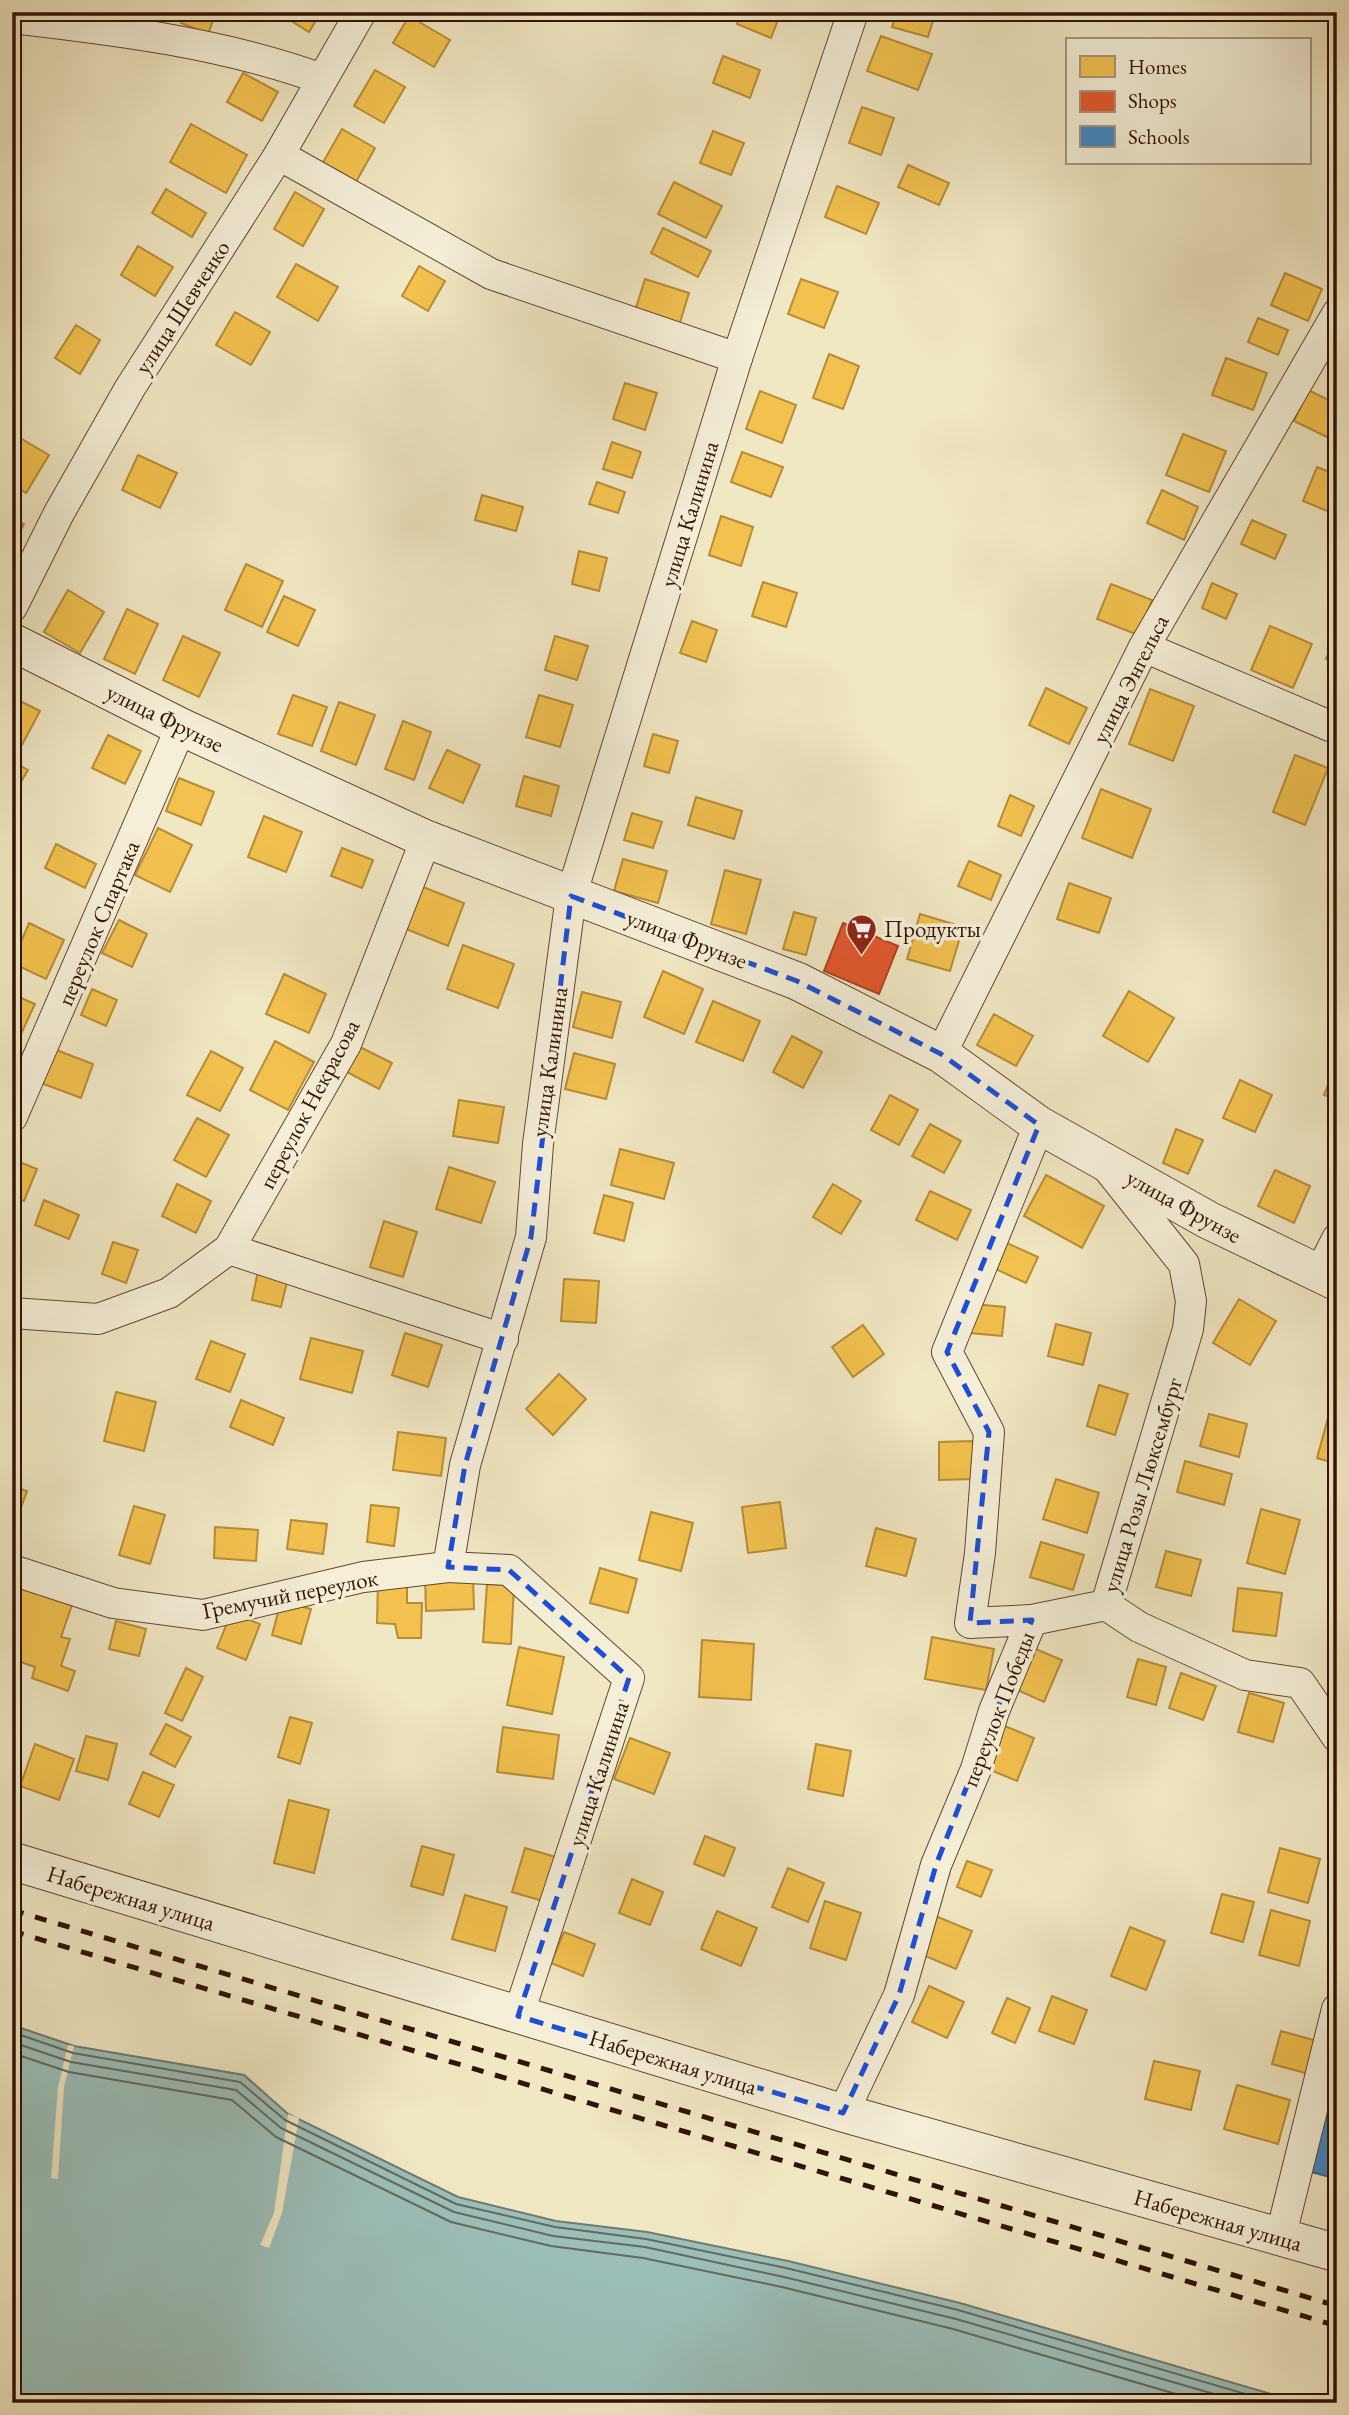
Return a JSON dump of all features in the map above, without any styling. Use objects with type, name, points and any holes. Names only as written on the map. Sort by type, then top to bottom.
[{"type":"street","name":"улица Шевченко","points":[[12,607],[59,513],[130,388],[279,155],[361,12]]},
{"type":"street","name":"улица Калинина","points":[[518,2016],[629,1678],[509,1570],[448,1567],[465,1465],[531,1237],[538,1144],[571,895],[737,358],[853,12]]},
{"type":"street","points":[[12,18],[128,32],[276,62],[322,79]]},
{"type":"street","points":[[279,155],[491,274],[737,358]]},
{"type":"street","name":"улица Энгельса","points":[[941,1054],[1144,647],[1337,314]]},
{"type":"street","name":"улица Фрунзе","points":[[12,642],[181,727],[426,839],[797,981],[941,1054],[1038,1125],[1102,1161],[1208,1220],[1328,1279]]},
{"type":"street","points":[[1144,647],[1337,729]]},
{"type":"street","name":"переулок Спартака","points":[[12,1117],[181,727]]},
{"type":"street","name":"переулок Некрасова","points":[[229,1249],[346,1044],[426,839]]},
{"type":"street","name":"переулок Победы","points":[[843,2113],[899,1995],[936,1865],[976,1769],[993,1711],[1032,1620],[970,1623],[980,1553],[989,1432],[947,1353],[1038,1125]]},
{"type":"street","name":"улица Розы Люксембург","points":[[1102,1161],[1184,1264],[1191,1301],[1188,1329],[1106,1605],[1139,1627],[1245,1675],[1300,1683],[1337,1737]]},
{"type":"street","points":[[1328,1279],[1337,1239]]},
{"type":"street","points":[[12,1314],[98,1319],[169,1293],[229,1249],[503,1339]]},
{"type":"street","name":"Гремучий переулок","points":[[12,1570],[113,1604],[203,1615],[363,1577],[448,1567]]},
{"type":"street","points":[[1032,1620],[1106,1605]]},
{"type":"street","name":"Набережная улица","points":[[12,1861],[843,2113],[1337,2253]]},
{"type":"street","points":[[1280,2239],[1337,2009]]},
{"type":"highlighted area","points":[[571,896],[797,981],[941,1054],[1039,1125],[947,1352],[989,1432],[970,1623],[1032,1620],[936,1865],[899,1995],[843,2113],[518,2016],[629,1678],[509,1570],[448,1567],[465,1465],[531,1237]]},
{"type":"water","points":[[12,2025],[74,2046],[244,2075],[288,2114],[458,2197],[556,2221],[647,2232],[788,2261],[960,2303],[1302,2403],[12,2403]]},
{"type":"pier","points":[[68,2045],[74,2046],[64,2087],[58,2179],[51,2178],[58,2087]]},
{"type":"pier","points":[[288,2114],[299,2118],[282,2213],[269,2248],[260,2245],[274,2213]]},
{"type":"building: Homes","points":[[185,12],[216,12],[208,34],[181,23]]},
{"type":"building: Homes","points":[[277,12],[321,12],[309,32]]},
{"type":"building: Homes","points":[[741,12],[781,12],[771,38],[737,24]]},
{"type":"building: Homes","points":[[897,12],[935,14],[928,37],[892,27]]},
{"type":"building: Homes","points":[[409,16],[450,40],[434,67],[393,43]]},
{"type":"building: Homes","points":[[881,36],[932,54],[918,90],[867,71]]},
{"type":"building: Homes","points":[[723,56],[760,70],[750,98],[713,83]]},
{"type":"building: Homes","points":[[375,70],[405,87],[384,123],[354,106]]},
{"type":"building: Homes","points":[[243,73],[278,92],[262,121],[227,102]]},
{"type":"building: Homes","points":[[862,107],[894,118],[881,155],[849,143]]},
{"type":"building: Homes","points":[[191,124],[247,155],[226,193],[170,162]]},
{"type":"building: Homes","points":[[342,129],[375,148],[356,182],[322,164]]},
{"type":"building: Homes","points":[[713,131],[744,143],[731,175],[700,163]]},
{"type":"building: Homes","points":[[908,165],[949,183],[939,205],[898,187]]},
{"type":"building: Homes","points":[[674,182],[722,206],[706,238],[658,214]]},
{"type":"building: Homes","points":[[837,186],[879,203],[866,234],[825,217]]},
{"type":"building: Homes","points":[[166,189],[206,213],[192,237],[152,213]]},
{"type":"building: Homes","points":[[295,192],[324,209],[303,246],[274,229]]},
{"type":"building: Homes","points":[[663,228],[711,251],[698,277],[651,253]]},
{"type":"building: Homes","points":[[138,246],[173,267],[155,296],[121,275]]},
{"type":"building: Homes","points":[[296,264],[338,287],[318,321],[277,297]]},
{"type":"building: Homes","points":[[419,266],[445,281],[428,311],[402,296]]},
{"type":"building: Homes","points":[[1285,273],[1322,289],[1308,321],[1271,305]]},
{"type":"building: Homes","points":[[645,279],[689,293],[678,329],[634,314]]},
{"type":"building: Homes","points":[[801,279],[838,292],[824,328],[788,314]]},
{"type":"building: Homes","points":[[235,312],[270,332],[251,365],[216,345]]},
{"type":"building: Homes","points":[[1258,318],[1288,330],[1278,355],[1248,342]]},
{"type":"building: Homes","points":[[76,325],[100,340],[80,374],[55,358]]},
{"type":"building: Homes","points":[[829,354],[859,366],[843,409],[813,398]]},
{"type":"building: Homes","points":[[1226,358],[1267,373],[1253,410],[1212,395]]},
{"type":"building: Homes","points":[[625,383],[657,393],[645,430],[613,419]]},
{"type":"building: Homes","points":[[1308,390],[1337,404],[1335,441],[1294,421]]},
{"type":"building: Homes","points":[[760,391],[796,405],[782,443],[746,429]]},
{"type":"building: Homes","points":[[1183,434],[1226,451],[1209,492],[1166,475]]},
{"type":"building: Homes","points":[[15,435],[49,455],[26,493],[12,484],[12,440]]},
{"type":"building: Homes","points":[[612,442],[641,452],[632,478],[603,469]]},
{"type":"building: Homes","points":[[742,452],[783,467],[771,497],[731,482]]},
{"type":"building: Homes","points":[[138,455],[177,473],[160,508],[122,490]]},
{"type":"building: Homes","points":[[1317,467],[1337,475],[1337,515],[1303,501]]},
{"type":"building: Homes","points":[[597,482],[625,492],[618,513],[589,504]]},
{"type":"building: Homes","points":[[1162,490],[1198,507],[1184,540],[1147,523]]},
{"type":"building: Homes","points":[[482,495],[523,507],[516,531],[475,520]]},
{"type":"building: Homes","points":[[721,516],[753,527],[741,566],[709,555]]},
{"type":"building: Homes","points":[[12,519],[24,524],[12,548]]},
{"type":"building: Homes","points":[[1252,520],[1286,535],[1275,559],[1241,544]]},
{"type":"building: Homes","points":[[579,551],[607,558],[599,591],[572,584]]},
{"type":"building: Homes","points":[[246,564],[283,581],[262,627],[225,610]]},
{"type":"building: Homes","points":[[763,582],[797,593],[786,627],[752,616]]},
{"type":"building: Homes","points":[[1212,583],[1237,594],[1226,619],[1202,608]]},
{"type":"building: Homes","points":[[1111,584],[1152,600],[1138,635],[1097,619]]},
{"type":"building: Homes","points":[[68,590],[104,612],[80,653],[44,632]]},
{"type":"building: Homes","points":[[284,596],[315,610],[298,646],[267,632]]},
{"type":"building: Homes","points":[[127,609],[158,624],[135,674],[104,659]]},
{"type":"building: Homes","points":[[692,621],[717,630],[706,662],[680,653]]},
{"type":"building: Homes","points":[[1270,626],[1312,644],[1293,688],[1251,670]]},
{"type":"building: Homes","points":[[1337,635],[1337,663],[1326,659]]},
{"type":"building: Homes","points":[[183,636],[220,653],[199,697],[163,680]]},
{"type":"building: Homes","points":[[555,636],[588,646],[577,680],[545,670]]},
{"type":"building: Homes","points":[[1046,688],[1087,708],[1069,744],[1029,725]]},
{"type":"building: Homes","points":[[1150,689],[1194,706],[1173,761],[1129,744]]},
{"type":"building: Homes","points":[[293,695],[327,707],[312,746],[278,734]]},
{"type":"building: Homes","points":[[539,695],[573,705],[560,747],[526,737]]},
{"type":"building: Homes","points":[[12,697],[40,711],[22,745],[12,740]]},
{"type":"building: Homes","points":[[339,702],[375,715],[356,765],[321,751]]},
{"type":"building: Homes","points":[[403,721],[431,732],[414,780],[385,769]]},
{"type":"building: Homes","points":[[653,734],[678,741],[669,773],[644,766]]},
{"type":"building: Homes","points":[[108,735],[141,751],[125,784],[92,768]]},
{"type":"building: Homes","points":[[447,750],[480,765],[463,803],[429,788]]},
{"type":"building: Homes","points":[[1295,755],[1328,768],[1305,825],[1273,812]]},
{"type":"building: Homes","points":[[12,761],[28,770],[12,797]]},
{"type":"building: Homes","points":[[524,776],[559,786],[551,816],[516,806]]},
{"type":"building: Homes","points":[[179,778],[214,792],[201,825],[166,811]]},
{"type":"building: Homes","points":[[1101,789],[1151,809],[1132,858],[1082,838]]},
{"type":"building: Homes","points":[[1010,795],[1034,806],[1021,836],[998,826]]},
{"type":"building: Homes","points":[[696,797],[742,811],[734,839],[688,825]]},
{"type":"building: Homes","points":[[632,813],[662,822],[653,848],[624,840]]},
{"type":"building: Homes","points":[[264,816],[302,832],[286,872],[248,857]]},
{"type":"building: Homes","points":[[158,828],[192,845],[170,892],[135,875]]},
{"type":"building: Homes","points":[[56,844],[96,864],[85,888],[45,868]]},
{"type":"building: Homes","points":[[342,848],[373,860],[362,888],[331,876]]},
{"type":"building: Homes","points":[[623,859],[667,871],[658,903],[614,891]]},
{"type":"building: Homes","points":[[969,861],[1001,875],[991,900],[958,886]]},
{"type":"building: Homes","points":[[725,870],[761,880],[746,934],[711,924]]},
{"type":"building: Homes","points":[[1069,883],[1111,898],[1099,933],[1057,919]]},
{"type":"building: Homes","points":[[423,887],[464,903],[448,946],[406,929]]},
{"type":"building: Homes","points":[[794,912],[816,918],[806,955],[783,949]]},
{"type":"building: Homes","points":[[920,914],[963,927],[950,971],[907,959]]},
{"type":"building: Homes","points":[[119,920],[147,934],[132,967],[102,953]]},
{"type":"building: Homes","points":[[29,923],[64,940],[46,979],[12,963]]},
{"type":"building: Homes","points":[[463,945],[514,964],[498,1008],[447,989]]},
{"type":"building: Homes","points":[[663,971],[703,989],[684,1034],[644,1017]]},
{"type":"building: Homes","points":[[284,974],[326,994],[309,1033],[266,1014]]},
{"type":"building: Homes","points":[[92,989],[117,1000],[106,1026],[81,1015]]},
{"type":"building: Homes","points":[[1129,991],[1174,1018],[1148,1062],[1103,1036]]},
{"type":"building: Homes","points":[[582,992],[621,1002],[612,1038],[573,1027]]},
{"type":"building: Homes","points":[[12,994],[35,1004],[21,1034],[12,1030]]},
{"type":"building: Homes","points":[[713,1001],[760,1021],[743,1061],[696,1042]]},
{"type":"building: Homes","points":[[994,1014],[1033,1036],[1016,1066],[977,1045]]},
{"type":"building: Homes","points":[[792,1036],[822,1052],[803,1088],[773,1072]]},
{"type":"building: Homes","points":[[275,1041],[314,1062],[288,1110],[250,1090]]},
{"type":"building: Homes","points":[[360,1047],[392,1063],[379,1089],[347,1072]]},
{"type":"building: Homes","points":[[51,1048],[93,1064],[81,1098],[38,1082]]},
{"type":"building: Homes","points":[[211,1051],[243,1068],[220,1111],[187,1095]]},
{"type":"building: Homes","points":[[574,1053],[615,1064],[606,1099],[565,1089]]},
{"type":"building: Homes","points":[[1337,1065],[1337,1100],[1324,1095]]},
{"type":"building: Homes","points":[[1240,1080],[1272,1095],[1255,1132],[1223,1118]]},
{"type":"building: Homes","points":[[890,1095],[918,1110],[899,1145],[871,1130]]},
{"type":"building: Homes","points":[[459,1100],[504,1107],[498,1143],[453,1136]]},
{"type":"building: Homes","points":[[197,1118],[229,1135],[206,1177],[174,1160]]},
{"type":"building: Homes","points":[[930,1124],[961,1141],[944,1173],[912,1156]]},
{"type":"building: Homes","points":[[1176,1129],[1203,1140],[1188,1174],[1163,1163]]},
{"type":"building: Homes","points":[[620,1149],[674,1163],[664,1199],[611,1185]]},
{"type":"building: Homes","points":[[12,1159],[37,1169],[24,1201],[12,1197]]},
{"type":"building: Homes","points":[[449,1167],[495,1182],[481,1223],[436,1209]]},
{"type":"building: Homes","points":[[1275,1170],[1310,1186],[1294,1223],[1258,1206]]},
{"type":"building: Homes","points":[[1046,1175],[1104,1206],[1082,1248],[1024,1216]]},
{"type":"building: Homes","points":[[177,1184],[211,1201],[196,1233],[162,1216]]},
{"type":"building: Homes","points":[[833,1184],[861,1201],[841,1234],[813,1217]]},
{"type":"building: Homes","points":[[930,1191],[971,1210],[957,1240],[916,1220]]},
{"type":"building: Homes","points":[[604,1195],[633,1203],[624,1241],[594,1233]]},
{"type":"building: Homes","points":[[44,1200],[79,1215],[69,1239],[35,1225]]},
{"type":"building: Homes","points":[[384,1221],[417,1232],[403,1277],[370,1267]]},
{"type":"building: Homes","points":[[998,1239],[1038,1257],[1026,1283],[987,1265]]},
{"type":"building: Homes","points":[[113,1242],[138,1250],[126,1283],[102,1274]]},
{"type":"building: Homes","points":[[258,1271],[288,1278],[281,1307],[252,1300]]},
{"type":"building: Homes","points":[[564,1279],[599,1281],[596,1323],[561,1321]]},
{"type":"building: Homes","points":[[1239,1299],[1276,1321],[1250,1365],[1213,1343]]},
{"type":"building: Homes","points":[[973,1304],[1005,1307],[1002,1336],[970,1333]]},
{"type":"building: Homes","points":[[1056,1324],[1091,1333],[1083,1365],[1048,1356]]},
{"type":"building: Homes","points":[[863,1325],[884,1354],[853,1377],[832,1347]]},
{"type":"building: Homes","points":[[405,1333],[442,1345],[428,1387],[392,1375]]},
{"type":"building: Homes","points":[[311,1338],[363,1351],[352,1393],[300,1379]]},
{"type":"building: Homes","points":[[211,1341],[245,1354],[230,1392],[196,1379]]},
{"type":"building: Homes","points":[[12,1353],[18,1355],[12,1373]]},
{"type":"building: Homes","points":[[559,1374],[586,1399],[553,1435],[526,1409]]},
{"type":"building: Homes","points":[[1099,1385],[1128,1394],[1115,1435],[1087,1426]]},
{"type":"building: Homes","points":[[116,1392],[156,1402],[144,1451],[104,1441]]},
{"type":"building: Homes","points":[[241,1400],[284,1418],[273,1445],[230,1427]]},
{"type":"building: Homes","points":[[1209,1414],[1247,1424],[1239,1457],[1200,1446]]},
{"type":"building: Homes","points":[[1328,1418],[1337,1420],[1337,1464],[1317,1458]]},
{"type":"building: Homes","points":[[398,1432],[446,1438],[441,1476],[393,1470]]},
{"type":"building: Homes","points":[[973,1441],[974,1479],[939,1480],[939,1442]]},
{"type":"building: Homes","points":[[1185,1461],[1232,1474],[1224,1505],[1177,1492]]},
{"type":"building: Homes","points":[[1056,1479],[1099,1493],[1087,1533],[1043,1519]]},
{"type":"building: Homes","points":[[12,1486],[27,1491],[12,1532]]},
{"type":"building: Homes","points":[[780,1502],[786,1548],[748,1553],[742,1507]]},
{"type":"building: Homes","points":[[371,1505],[399,1508],[394,1546],[367,1542]]},
{"type":"building: Homes","points":[[134,1506],[165,1515],[150,1564],[119,1555]]},
{"type":"building: Homes","points":[[1261,1509],[1300,1520],[1285,1574],[1247,1563]]},
{"type":"building: Homes","points":[[651,1512],[693,1523],[681,1571],[639,1560]]},
{"type":"building: Homes","points":[[291,1520],[327,1524],[323,1554],[287,1549]]},
{"type":"building: Homes","points":[[215,1527],[258,1530],[256,1561],[214,1558]]},
{"type":"building: Homes","points":[[876,1528],[916,1539],[906,1576],[866,1566]]},
{"type":"building: Homes","points":[[1041,1542],[1084,1555],[1073,1590],[1030,1577]]},
{"type":"building: Homes","points":[[1166,1551],[1201,1560],[1191,1596],[1156,1587]]},
{"type":"building: Homes","points":[[600,1568],[637,1579],[628,1613],[590,1603]]},
{"type":"building: Homes","points":[[473,1574],[474,1609],[426,1611],[425,1577]]},
{"type":"building: Homes","points":[[378,1580],[407,1581],[407,1603],[422,1603],[421,1638],[398,1638],[395,1624],[377,1623]]},
{"type":"building: Homes","points":[[23,1582],[74,1599],[61,1637],[70,1639],[61,1666],[75,1671],[68,1691],[32,1678],[35,1667],[12,1659],[12,1612]]},
{"type":"building: Homes","points":[[487,1584],[514,1586],[511,1644],[483,1642]]},
{"type":"building: Homes","points":[[1238,1588],[1282,1593],[1276,1636],[1233,1631]]},
{"type":"building: Homes","points":[[281,1601],[311,1609],[301,1644],[272,1635]]},
{"type":"building: Homes","points":[[231,1613],[260,1624],[246,1660],[217,1648]]},
{"type":"building: Homes","points":[[116,1621],[146,1629],[139,1656],[109,1649]]},
{"type":"building: Homes","points":[[932,1637],[994,1649],[986,1690],[925,1679]]},
{"type":"building: Homes","points":[[702,1640],[754,1644],[751,1700],[699,1697]]},
{"type":"building: Homes","points":[[519,1647],[564,1657],[552,1714],[507,1705]]},
{"type":"building: Homes","points":[[1031,1647],[1062,1660],[1044,1702],[1013,1688]]},
{"type":"building: Homes","points":[[1138,1659],[1166,1667],[1156,1705],[1127,1697]]},
{"type":"building: Homes","points":[[186,1668],[203,1677],[182,1721],[165,1713]]},
{"type":"building: Homes","points":[[1181,1673],[1216,1686],[1203,1720],[1169,1708]]},
{"type":"building: Homes","points":[[1249,1693],[1284,1703],[1273,1742],[1238,1732]]},
{"type":"building: Homes","points":[[290,1717],[312,1723],[300,1764],[278,1757]]},
{"type":"building: Homes","points":[[166,1724],[191,1737],[175,1767],[150,1754]]},
{"type":"building: Homes","points":[[1000,1724],[1034,1738],[1017,1781],[983,1767]]},
{"type":"building: Homes","points":[[503,1727],[559,1735],[553,1779],[497,1772]]},
{"type":"building: Homes","points":[[86,1736],[117,1744],[108,1780],[76,1771]]},
{"type":"building: Homes","points":[[630,1738],[670,1753],[654,1794],[614,1779]]},
{"type":"building: Homes","points":[[35,1744],[74,1759],[59,1800],[20,1786]]},
{"type":"building: Homes","points":[[816,1744],[851,1751],[843,1796],[808,1789]]},
{"type":"building: Homes","points":[[143,1772],[174,1785],[159,1817],[129,1804]]},
{"type":"building: Homes","points":[[289,1800],[329,1810],[314,1873],[274,1863]]},
{"type":"building: Homes","points":[[705,1836],[735,1848],[724,1876],[694,1864]]},
{"type":"building: Homes","points":[[422,1846],[454,1855],[443,1895],[411,1886]]},
{"type":"building: Homes","points":[[525,1848],[559,1858],[546,1902],[512,1892]]},
{"type":"building: Homes","points":[[1280,1848],[1320,1859],[1308,1903],[1268,1892]]},
{"type":"building: Homes","points":[[967,1861],[992,1870],[981,1897],[957,1887]]},
{"type":"building: Homes","points":[[788,1868],[824,1883],[808,1922],[772,1907]]},
{"type":"building: Homes","points":[[632,1879],[663,1892],[650,1925],[619,1913]]},
{"type":"building: Homes","points":[[1222,1894],[1254,1902],[1243,1942],[1211,1933]]},
{"type":"building: Homes","points":[[465,1895],[507,1907],[495,1951],[452,1939]]},
{"type":"building: Homes","points":[[825,1901],[861,1913],[846,1960],[810,1948]]},
{"type":"building: Homes","points":[[1271,1910],[1310,1921],[1299,1966],[1259,1955]]},
{"type":"building: Homes","points":[[717,1911],[757,1928],[741,1966],[701,1949]]},
{"type":"building: Homes","points":[[933,1915],[972,1931],[956,1969],[918,1953]]},
{"type":"building: Homes","points":[[1130,1927],[1165,1941],[1146,1990],[1111,1976]]},
{"type":"building: Homes","points":[[564,1932],[595,1944],[583,1976],[551,1963]]},
{"type":"building: Homes","points":[[929,1986],[964,2002],[947,2038],[912,2022]]},
{"type":"building: Homes","points":[[1052,1996],[1087,2010],[1074,2044],[1039,2031]]},
{"type":"building: Homes","points":[[1007,1998],[1030,2008],[1015,2043],[992,2033]]},
{"type":"building: Homes","points":[[1281,2031],[1317,2041],[1309,2074],[1272,2064]]},
{"type":"building: Homes","points":[[1154,2061],[1200,2071],[1191,2110],[1145,2099]]},
{"type":"building: Homes","points":[[1237,2085],[1290,2100],[1278,2144],[1224,2129]]},
{"type":"building: Shops","points":[[843,923],[898,946],[879,994],[824,971]]},
{"type":"building: Schools","points":[[1330,2093],[1337,2094],[1337,2179],[1308,2171]]},
{"type":"railway","points":[[12,1910],[1337,2306]]},
{"type":"railway","points":[[12,1931],[1337,2326]]},
{"type":"place","name":"Продукты","points":[[861,956]]}]
